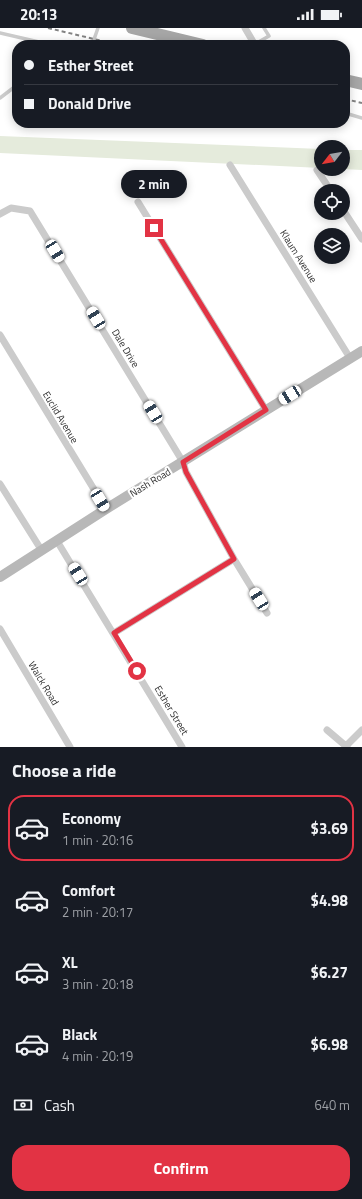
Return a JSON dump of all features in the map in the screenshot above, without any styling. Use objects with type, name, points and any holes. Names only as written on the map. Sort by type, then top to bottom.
[{"type":"main road","points":[[132,28],[147,30],[186,40]]},
{"type":"main road","points":[[350,81],[362,84]]},
{"type":"main road","name":"Nash Road","points":[[0,577],[106,509],[362,351]]},
{"type":"street","points":[[245,28],[252,40]]},
{"type":"street","name":"Klaum Avenue","points":[[230,165],[350,358]]},
{"type":"street","points":[[138,202],[266,410]]},
{"type":"street","name":"Dale Drive","points":[[0,214],[11,208],[30,211],[183,462],[186,472],[234,559],[267,613]]},
{"type":"street","points":[[350,220],[362,239]]},
{"type":"street","name":"Euclid Avenue","points":[[0,335],[106,509]]},
{"type":"street","points":[[0,484],[42,550]]},
{"type":"street","name":"Esther Street","points":[[57,541],[182,747]]},
{"type":"street","points":[[114,633],[234,559]]},
{"type":"street","name":"Walck Road","points":[[0,628],[70,747]]},
{"type":"street","points":[[327,730],[347,747],[362,730]]},
{"type":"lane","points":[[94,40],[98,28]]},
{"type":"lane","points":[[263,40],[269,36],[264,28]]},
{"type":"lane","points":[[0,33],[30,40]]},
{"type":"lane","points":[[0,98],[12,89]]},
{"type":"lane","points":[[350,114],[362,118]]},
{"type":"green space","points":[[0,136],[314,149],[314,168],[0,153]]},
{"type":"green space","points":[[350,150],[362,150],[362,170],[350,169]]},
{"type":"railway","points":[[48,28],[98,40]]},
{"type":"railway","points":[[350,100],[362,103]]},
{"type":"route","points":[[137,671],[114,633],[234,559],[186,472],[183,462],[266,410],[154,228]]}]
